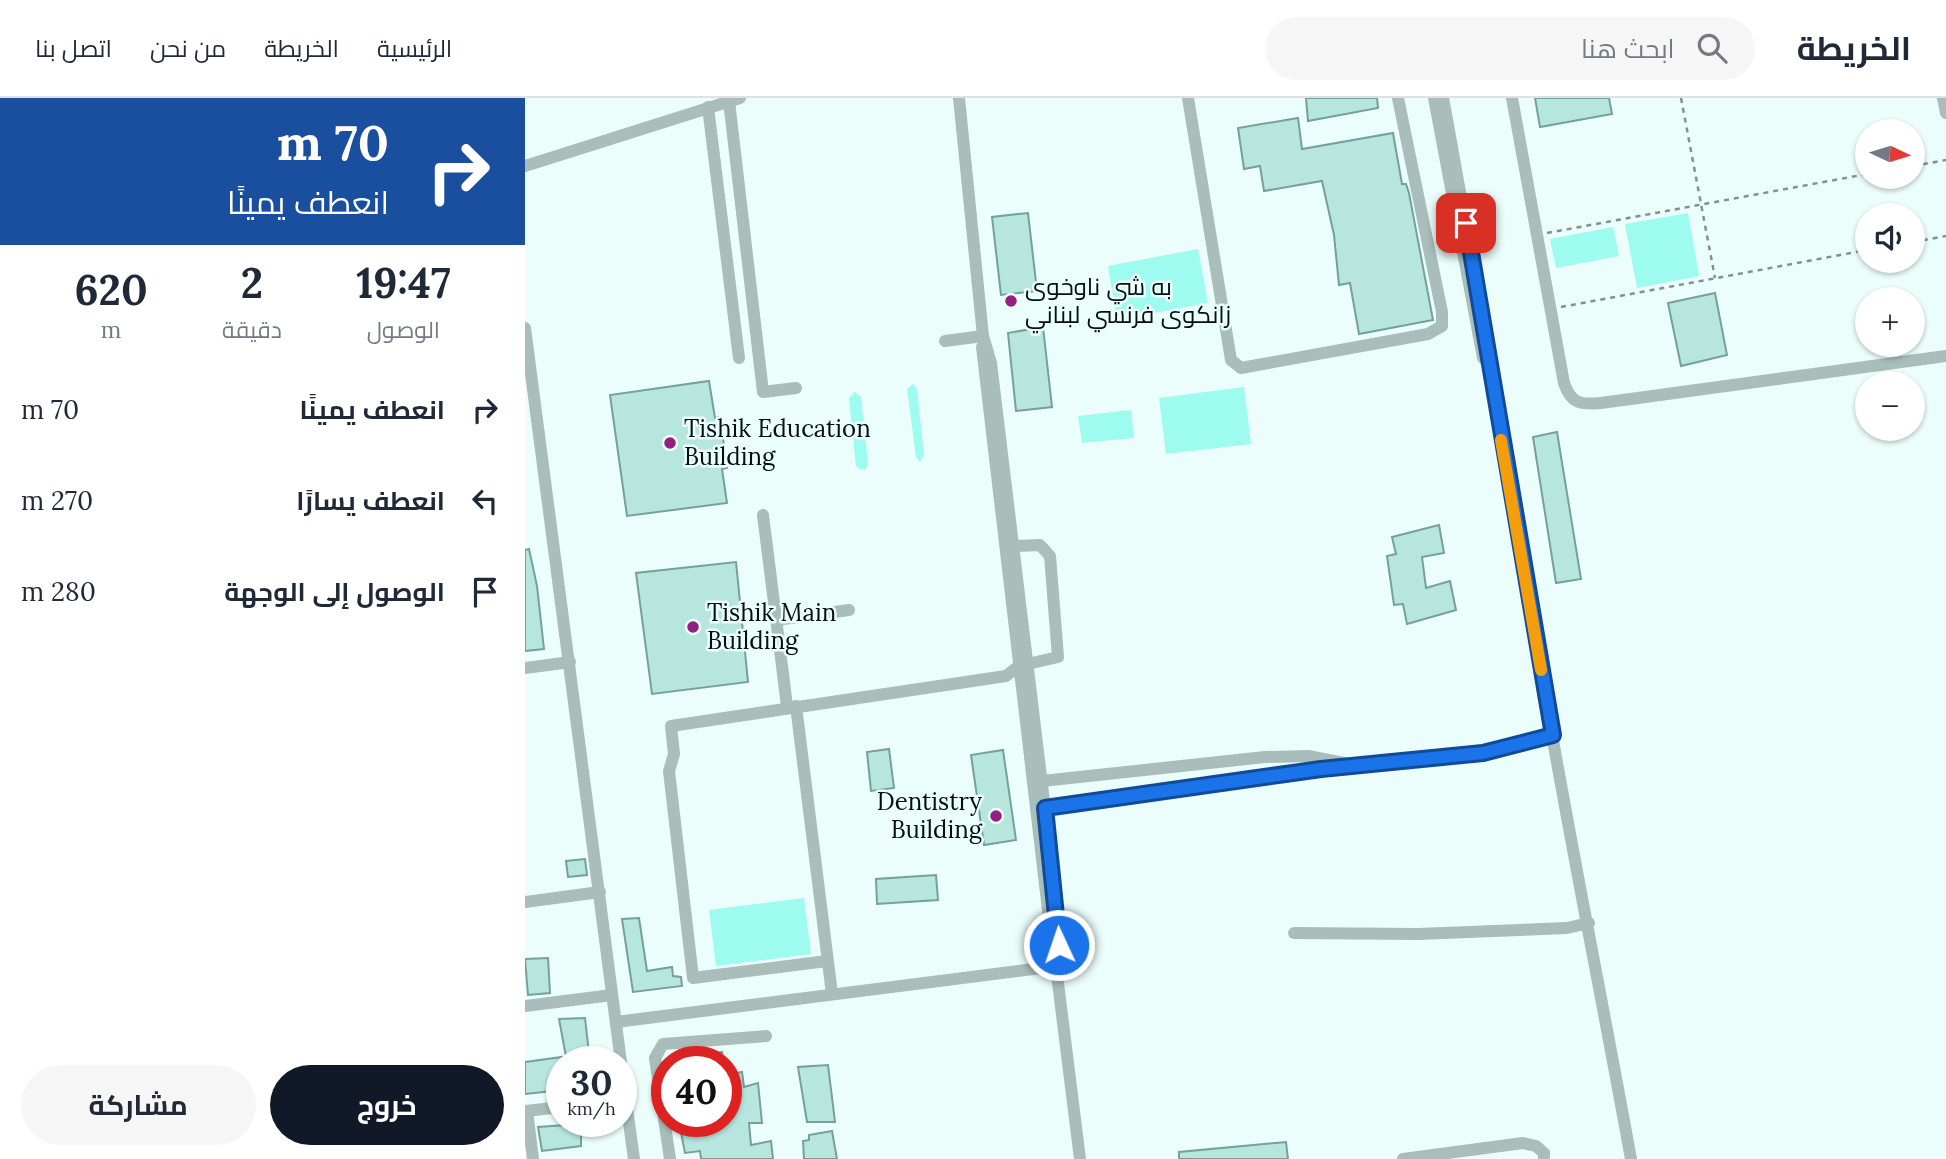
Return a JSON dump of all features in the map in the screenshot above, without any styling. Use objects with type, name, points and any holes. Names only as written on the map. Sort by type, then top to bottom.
[{"type":"street","points":[[959,98],[983,336],[982,364],[1042,781],[1058,923],[1057,966]]},
{"type":"street","points":[[1188,98],[1231,360],[1241,369],[1428,334],[1442,326],[1442,312],[1398,98]]},
{"type":"street","points":[[1434,98],[1476,325],[1492,385]]},
{"type":"street","points":[[1443,98],[1485,322],[1492,385],[1553,735],[1631,1159]]},
{"type":"street","points":[[1512,98],[1564,383],[1572,400],[1580,405],[1946,356]]},
{"type":"street","points":[[1943,98],[1946,113]]},
{"type":"street","points":[[525,166],[736,99],[732,123],[764,392],[796,388]]},
{"type":"street","points":[[708,107],[739,358]]},
{"type":"street","points":[[712,130],[732,123]]},
{"type":"street","points":[[525,328],[528,381],[570,663],[619,1046]]},
{"type":"street","points":[[945,341],[983,336]]},
{"type":"street","points":[[983,336],[991,363],[1013,546],[1080,1159]]},
{"type":"street","points":[[763,515],[776,620],[792,706],[832,994]]},
{"type":"street","points":[[827,961],[693,978],[669,771],[674,754],[671,726],[1006,676],[1024,665],[1058,657],[1050,556],[1040,545],[1013,546]]},
{"type":"street","points":[[776,620],[849,610]]},
{"type":"street","points":[[525,668],[570,663]]},
{"type":"street","points":[[1045,808],[1353,766],[1483,753],[1553,735]]},
{"type":"street","points":[[1042,781],[1308,755],[1353,766]]},
{"type":"street","points":[[525,902],[600,892]]},
{"type":"street","points":[[1294,933],[1418,934],[1567,928],[1589,923]]},
{"type":"street","points":[[616,1022],[1057,966],[1077,960]]},
{"type":"street","points":[[525,1006],[612,995]]},
{"type":"street","points":[[670,1159],[655,1058],[659,1047],[663,1044],[767,1036]]},
{"type":"street","points":[[533,1159],[526,1111],[546,1109]]},
{"type":"street","points":[[630,1137],[634,1159]]},
{"type":"street","points":[[1403,1159],[1523,1143],[1536,1146],[1544,1153],[1544,1159]]},
{"type":"path","points":[[1681,98],[1715,278]]},
{"type":"path","points":[[1925,164],[1946,160]]},
{"type":"path","points":[[1537,235],[1855,176]]},
{"type":"path","points":[[1925,240],[1946,236]]},
{"type":"path","points":[[1551,309],[1855,252]]},
{"type":"shaded area","points":[[1688,213],[1699,276],[1637,288],[1625,224]]},
{"type":"shaded area","points":[[1613,227],[1619,256],[1556,268],[1550,239]]},
{"type":"shaded area","points":[[1198,249],[1208,303],[1117,320],[1108,266]]},
{"type":"shaded area","points":[[913,384],[917,389],[924,455],[920,462],[916,457],[907,389]]},
{"type":"shaded area","points":[[1244,387],[1251,444],[1166,454],[1159,398]]},
{"type":"shaded area","points":[[855,392],[861,397],[868,464],[866,469],[861,470],[856,466],[849,398]]},
{"type":"shaded area","points":[[1131,410],[1134,438],[1082,443],[1078,416]]},
{"type":"shaded area","points":[[804,898],[811,954],[716,966],[709,910]]},
{"type":"building","points":[[1306,98],[1377,98],[1378,108],[1308,121]]},
{"type":"building","points":[[1535,98],[1609,98],[1612,114],[1540,127]]},
{"type":"building","points":[[1298,118],[1302,149],[1393,133],[1402,184],[1406,184],[1409,193],[1433,320],[1359,334],[1350,283],[1339,285],[1334,235],[1322,181],[1264,191],[1260,166],[1244,169],[1238,128]]},
{"type":"building","points":[[1028,213],[1037,291],[1001,295],[992,217]]},
{"type":"building","points":[[1715,293],[1727,355],[1681,366],[1668,303]]},
{"type":"building","points":[[1043,327],[1052,407],[1016,411],[1008,333]]},
{"type":"building","name":"Tishik Education Building","points":[[709,381],[715,418],[720,417],[727,468],[722,469],[727,503],[627,516],[610,395]]},
{"type":"building","points":[[1557,432],[1581,579],[1556,583],[1533,437]]},
{"type":"building","points":[[1439,525],[1444,553],[1422,557],[1426,588],[1450,581],[1456,610],[1407,624],[1403,604],[1394,605],[1387,556],[1396,554],[1392,537]]},
{"type":"building","points":[[529,549],[537,586],[544,649],[525,651],[525,550]]},
{"type":"building","name":"Tishik Main Building","points":[[736,562],[748,682],[652,694],[636,573]]},
{"type":"building","points":[[889,749],[894,788],[871,791],[867,752]]},
{"type":"building","name":"Dentistry Building","points":[[1003,750],[1016,840],[984,845],[971,755]]},
{"type":"building","points":[[585,859],[587,875],[568,877],[566,861]]},
{"type":"building","points":[[936,875],[938,900],[877,904],[876,879]]},
{"type":"building","points":[[639,918],[647,971],[672,967],[673,976],[681,977],[682,986],[633,992],[622,919]]},
{"type":"building","points":[[548,958],[550,993],[528,995],[525,959]]},
{"type":"building","points":[[585,1018],[588,1046],[564,1046],[559,1019]]},
{"type":"building","points":[[546,1059],[546,1092],[525,1094],[525,1062]]},
{"type":"building","points":[[828,1065],[835,1122],[807,1122],[798,1067]]},
{"type":"building","points":[[742,1072],[744,1087],[758,1083],[762,1123],[749,1123],[751,1145],[771,1141],[773,1159],[701,1159],[700,1151],[685,1153],[682,1137],[742,1137]]},
{"type":"building","points":[[546,1126],[546,1137],[581,1137],[581,1146],[542,1151],[538,1127]]},
{"type":"building","points":[[832,1131],[837,1159],[804,1159],[803,1141],[809,1140],[809,1135]]},
{"type":"building","points":[[1286,1142],[1288,1159],[1179,1159],[1179,1152]]},
{"type":"slow traffic","points":[[1501,440],[1541,670]]},
{"type":"place","name":"به شي ناوخوى زانكوى فرنسي لبناني","points":[[1011,301]]},
{"type":"place","name":"Tishik Education Building","points":[[670,443]]},
{"type":"place","name":"Tishik Main Building","points":[[693,627]]},
{"type":"place","name":"Dentistry Building","points":[[996,816]]},
{"type":"route","points":[[1059,945],[1045,808],[1321,769],[1483,753],[1553,735],[1492,385],[1485,322],[1466,223]]}]
